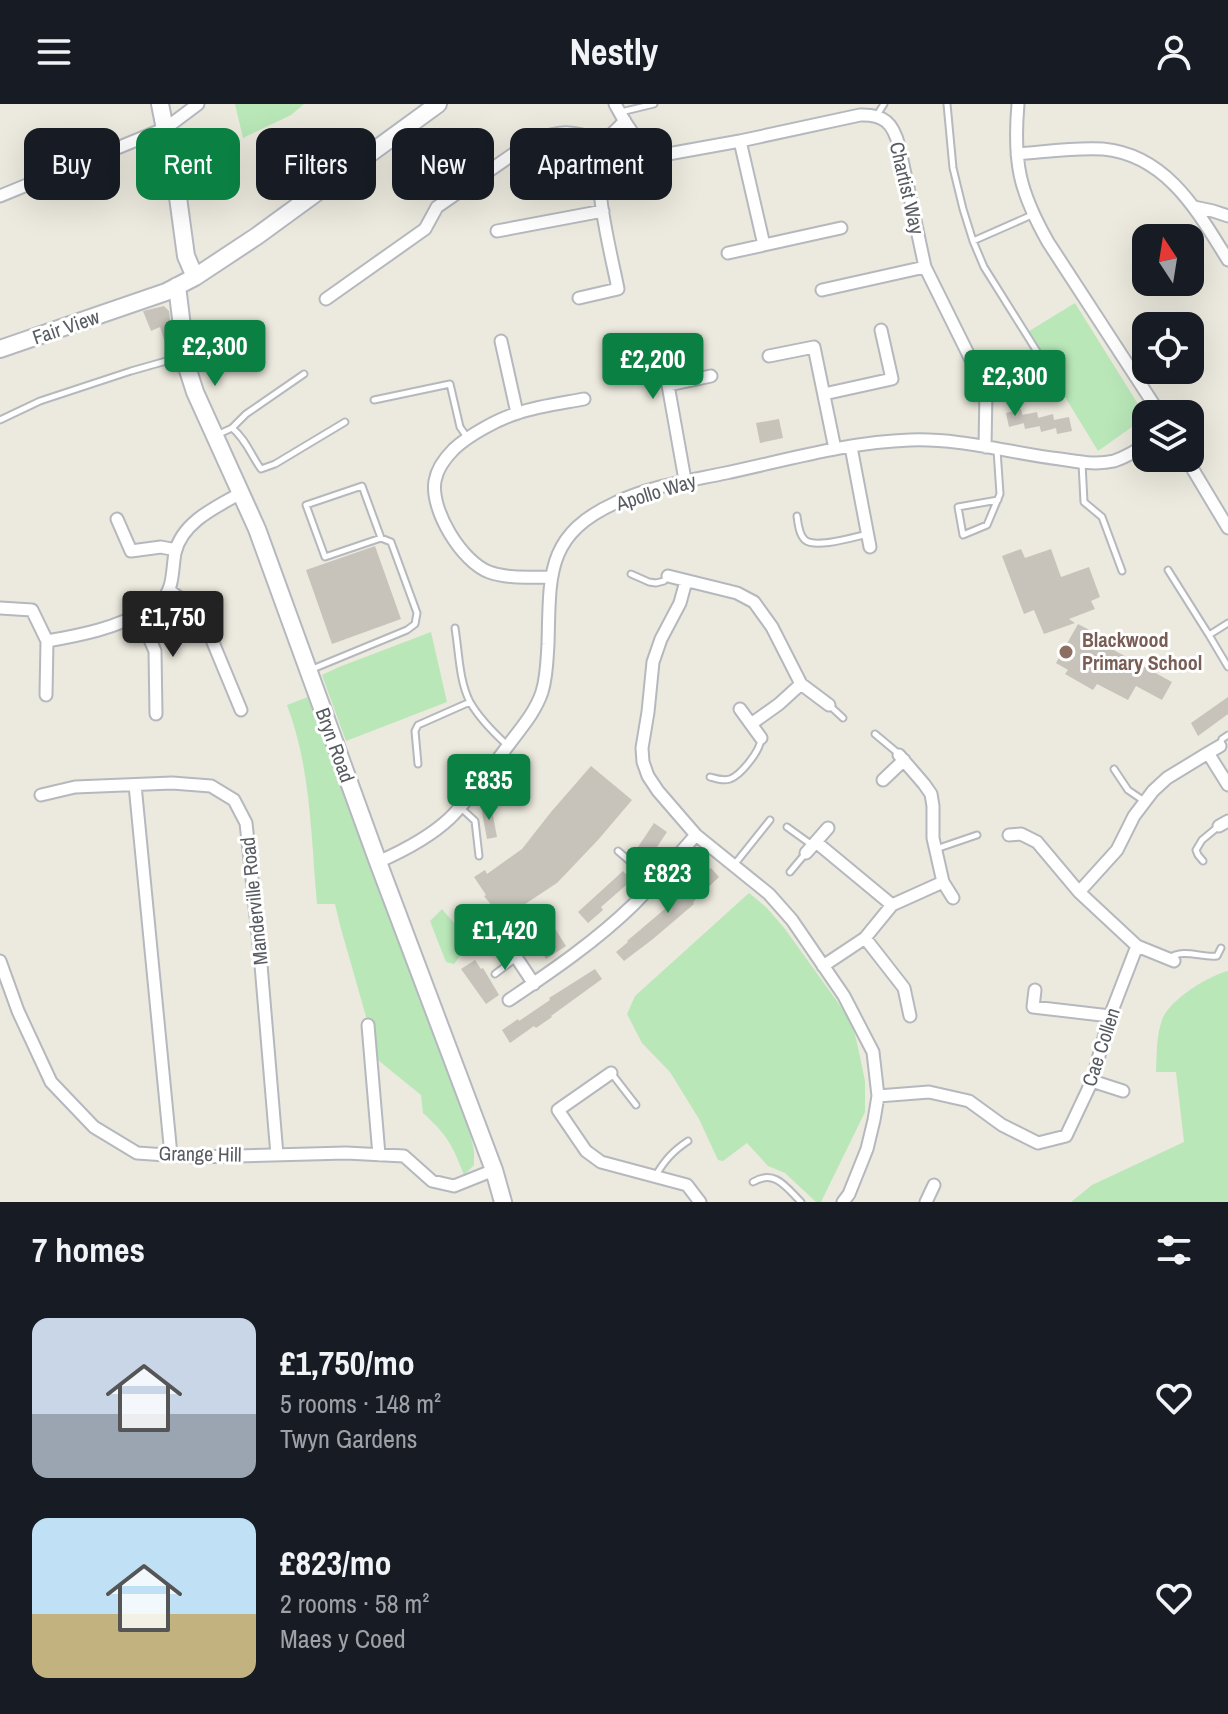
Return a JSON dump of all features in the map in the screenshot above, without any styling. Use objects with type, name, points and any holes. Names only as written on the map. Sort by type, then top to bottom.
[{"type":"street","points":[[160,104],[166,128],[198,104]]},
{"type":"street","name":"Fair View","points":[[0,349],[166,292],[195,277],[257,236],[438,104]]},
{"type":"street","points":[[1018,104],[1015,134],[1020,183],[1033,215],[1151,400]]},
{"type":"street","points":[[620,112],[639,141],[658,153],[668,154],[860,115],[877,116]]},
{"type":"street","name":"Chartist Way","points":[[877,116],[890,124],[895,134],[925,267],[986,392],[991,448]]},
{"type":"street","points":[[0,196],[136,140]]},
{"type":"street","points":[[740,141],[764,245]]},
{"type":"street","points":[[1017,154],[1103,149],[1127,154],[1147,163],[1169,178],[1194,207],[1228,260]]},
{"type":"street","points":[[326,299],[425,229],[437,207],[510,156]]},
{"type":"street","points":[[178,200],[186,256],[195,277]]},
{"type":"street","points":[[579,298],[618,289],[601,200]]},
{"type":"street","points":[[1194,207],[1228,216]]},
{"type":"street","points":[[497,231],[603,211]]},
{"type":"street","points":[[728,253],[841,228]]},
{"type":"street","points":[[822,290],[925,267]]},
{"type":"street","name":"Bryn Road","points":[[177,286],[187,367],[195,392],[257,529],[494,1170],[503,1202]]},
{"type":"street","points":[[824,394],[892,379],[881,330]]},
{"type":"street","points":[[501,341],[517,413]]},
{"type":"street","points":[[769,356],[814,347],[835,449]]},
{"type":"street","points":[[685,480],[668,385],[711,376]]},
{"type":"street","points":[[551,577],[505,576],[488,572],[464,554],[436,502],[434,483],[440,466],[468,438],[517,413],[584,399]]},
{"type":"street","name":"Apollo Way","points":[[378,862],[404,850],[447,821],[534,711],[543,689],[547,665],[554,561],[575,530],[613,503],[685,480],[886,441],[951,441],[1095,463],[1114,461],[1132,453]]},
{"type":"street","points":[[851,447],[870,547]]},
{"type":"street","points":[[1194,472],[1228,528]]},
{"type":"street","points":[[47,641],[102,631],[161,602],[169,590],[176,550],[188,529],[241,493]]},
{"type":"street","points":[[117,519],[131,551],[161,547],[176,550]]},
{"type":"street","points":[[668,576],[737,593],[754,602],[772,627],[801,684],[829,705]]},
{"type":"street","points":[[686,581],[680,603],[653,662],[643,762],[658,791],[696,835],[769,894],[784,911],[844,996],[873,1052],[878,1096],[874,1120],[867,1149],[843,1202]]},
{"type":"street","points":[[169,590],[195,610],[205,623],[241,710]]},
{"type":"street","points":[[0,608],[32,610],[47,641],[46,695]]},
{"type":"street","points":[[139,615],[155,651],[156,714]]},
{"type":"street","points":[[751,724],[801,684]]},
{"type":"street","points":[[740,709],[761,738]]},
{"type":"street","points":[[1079,892],[1117,850],[1144,801],[1167,778],[1220,746]]},
{"type":"street","points":[[1208,753],[1228,785]]},
{"type":"street","points":[[883,780],[901,757],[931,794],[935,850],[943,882],[953,898]]},
{"type":"street","name":"Manderville Road","points":[[41,795],[75,787],[172,783],[211,786],[234,800],[246,823],[277,1155]]},
{"type":"street","points":[[135,785],[171,1155]]},
{"type":"street","points":[[828,828],[812,847],[892,905]]},
{"type":"street","points":[[1009,835],[1021,834],[1037,842],[1079,892],[1137,946],[1172,960]]},
{"type":"street","points":[[509,1000],[606,929],[696,835]]},
{"type":"street","points":[[641,870],[655,881]]},
{"type":"street","points":[[823,966],[865,938],[892,905],[943,882]]},
{"type":"street","points":[[497,937],[506,942],[534,984]]},
{"type":"street","points":[[865,938],[904,988],[910,1016]]},
{"type":"street","name":"Cae Collen","points":[[878,1096],[929,1092],[969,1101],[1002,1125],[1038,1143],[1066,1136],[1092,1081],[1110,1016],[1137,946]]},
{"type":"street","name":"Grange Hill","points":[[0,961],[18,1011],[51,1082],[94,1127],[137,1153],[196,1157],[404,1156],[432,1181],[454,1186],[494,1170]]},
{"type":"street","points":[[1035,990],[1033,1007],[1110,1016]]},
{"type":"street","points":[[368,1025],[379,1155]]},
{"type":"street","points":[[611,1073],[558,1110],[586,1151],[601,1162],[687,1185],[700,1202]]},
{"type":"street","points":[[1092,1081],[1123,1091]]},
{"type":"street","points":[[926,1202],[934,1185]]},
{"type":"lane","points":[[620,112],[654,104]]},
{"type":"lane","points":[[877,116],[884,104]]},
{"type":"lane","points":[[947,104],[953,168],[973,241],[984,267],[1053,377]]},
{"type":"lane","points":[[973,241],[1033,215]]},
{"type":"lane","points":[[0,420],[40,401],[186,355]]},
{"type":"lane","points":[[215,437],[232,428],[246,414],[304,374]]},
{"type":"lane","points":[[986,392],[1045,381]]},
{"type":"lane","points":[[374,400],[450,384],[460,427],[468,438]]},
{"type":"lane","points":[[232,428],[242,436],[261,469],[275,464],[345,422]]},
{"type":"lane","points":[[991,448],[1000,494],[998,500],[987,525],[963,535],[958,507],[998,500]]},
{"type":"lane","points":[[1082,462],[1084,502],[1102,517],[1122,571]]},
{"type":"lane","points":[[309,671],[407,630],[415,624],[416,611],[391,542],[381,538],[325,557],[306,505],[362,486],[381,538]]},
{"type":"lane","points":[[797,516],[801,535],[805,541],[812,543],[821,544],[868,534]]},
{"type":"lane","points":[[1168,570],[1228,667]]},
{"type":"lane","points":[[631,574],[656,583],[668,576]]},
{"type":"lane","points":[[1209,635],[1228,623]]},
{"type":"lane","points":[[455,628],[464,685],[470,702],[508,746]]},
{"type":"lane","points":[[418,764],[415,731],[418,725],[470,702]]},
{"type":"lane","points":[[829,705],[843,718]]},
{"type":"lane","points":[[875,734],[901,757]]},
{"type":"lane","points":[[1220,746],[1222,739],[1228,735]]},
{"type":"lane","points":[[710,777],[728,779],[739,773],[759,750],[761,738]]},
{"type":"lane","points":[[1114,769],[1128,790],[1144,801]]},
{"type":"lane","points":[[460,807],[475,821],[479,856]]},
{"type":"lane","points":[[733,866],[770,820]]},
{"type":"lane","points":[[1203,861],[1196,850],[1202,840],[1223,824]]},
{"type":"lane","points":[[787,827],[812,847],[790,872]]},
{"type":"lane","points":[[935,850],[977,835]]},
{"type":"lane","points":[[618,851],[641,870]]},
{"type":"lane","points":[[1172,960],[1177,953],[1183,952],[1213,957],[1221,948]]},
{"type":"lane","points":[[495,974],[517,958]]},
{"type":"lane","points":[[611,1073],[636,1105]]},
{"type":"lane","points":[[655,1176],[674,1150],[688,1141]]},
{"type":"lane","points":[[753,1182],[762,1177],[778,1179],[801,1202]]},
{"type":"green space","points":[[235,104],[304,104],[291,115],[264,128],[256,128],[256,132],[243,138]]},
{"type":"green space","points":[[1075,303],[1135,400],[1132,400],[1132,427],[1098,451],[1026,333]]},
{"type":"green space","points":[[431,632],[447,702],[346,741],[322,675]]},
{"type":"green space","points":[[308,697],[469,1128],[474,1165],[464,1175],[448,1141],[423,1113],[421,1095],[373,1056],[371,1034],[335,904],[317,904],[305,778],[287,705]]},
{"type":"green space","points":[[749,893],[785,929],[852,1022],[859,1052],[865,1081],[865,1112],[821,1202],[816,1202],[785,1173],[768,1166],[747,1143],[723,1161],[718,1160],[699,1119],[670,1072],[642,1043],[627,1014],[635,996]]},
{"type":"green space","points":[[442,909],[459,929],[473,939],[454,964],[446,962],[430,921]]},
{"type":"green space","points":[[1228,971],[1228,1202],[1071,1202],[1092,1185],[1184,1142],[1176,1072],[1156,1072],[1160,1026],[1166,1012],[1181,997],[1200,983]]},
{"type":"building","points":[[164,306],[169,311],[174,353],[169,355],[160,327],[151,331],[143,311]]},
{"type":"building","points":[[1021,409],[1024,423],[1009,427],[1006,413]]},
{"type":"building","points":[[1037,412],[1040,426],[1025,429],[1022,415]]},
{"type":"building","points":[[1053,414],[1054,420],[1069,417],[1072,431],[1057,434],[1056,428],[1041,432],[1038,418]]},
{"type":"building","points":[[779,419],[783,438],[760,443],[756,423]]},
{"type":"building","points":[[375,546],[401,619],[332,644],[306,570]]},
{"type":"building","points":[[1021,549],[1025,558],[1051,549],[1061,577],[1089,567],[1100,597],[1091,601],[1095,609],[1069,619],[1075,623],[1044,634],[1034,610],[1024,614],[1002,556]]},
{"type":"building","points":[[1078,624],[1093,632],[1090,637],[1172,682],[1162,700],[1136,686],[1128,700],[1097,684],[1093,690],[1065,674],[1068,670],[1056,663]]},
{"type":"building","points":[[1228,697],[1228,714],[1198,736],[1191,723]]},
{"type":"building","points":[[591,766],[632,800],[557,883],[510,914],[493,907],[474,877],[485,870],[487,874],[522,849]]},
{"type":"building","points":[[491,805],[497,837],[487,839],[481,807]]},
{"type":"building","points":[[654,823],[667,832],[649,859],[636,850]]},
{"type":"building","points":[[711,868],[719,877],[694,904],[624,961],[616,952]]},
{"type":"building","points":[[623,871],[632,880],[588,923],[578,912]]},
{"type":"building","points":[[545,913],[566,946],[546,959],[525,926]]},
{"type":"building","points":[[475,960],[499,995],[486,1004],[461,969]]},
{"type":"building","points":[[595,969],[602,979],[552,1017],[510,1043],[502,1030]]},
{"type":"place","name":"Blackwood Primary School","points":[[1066,652]]}]
